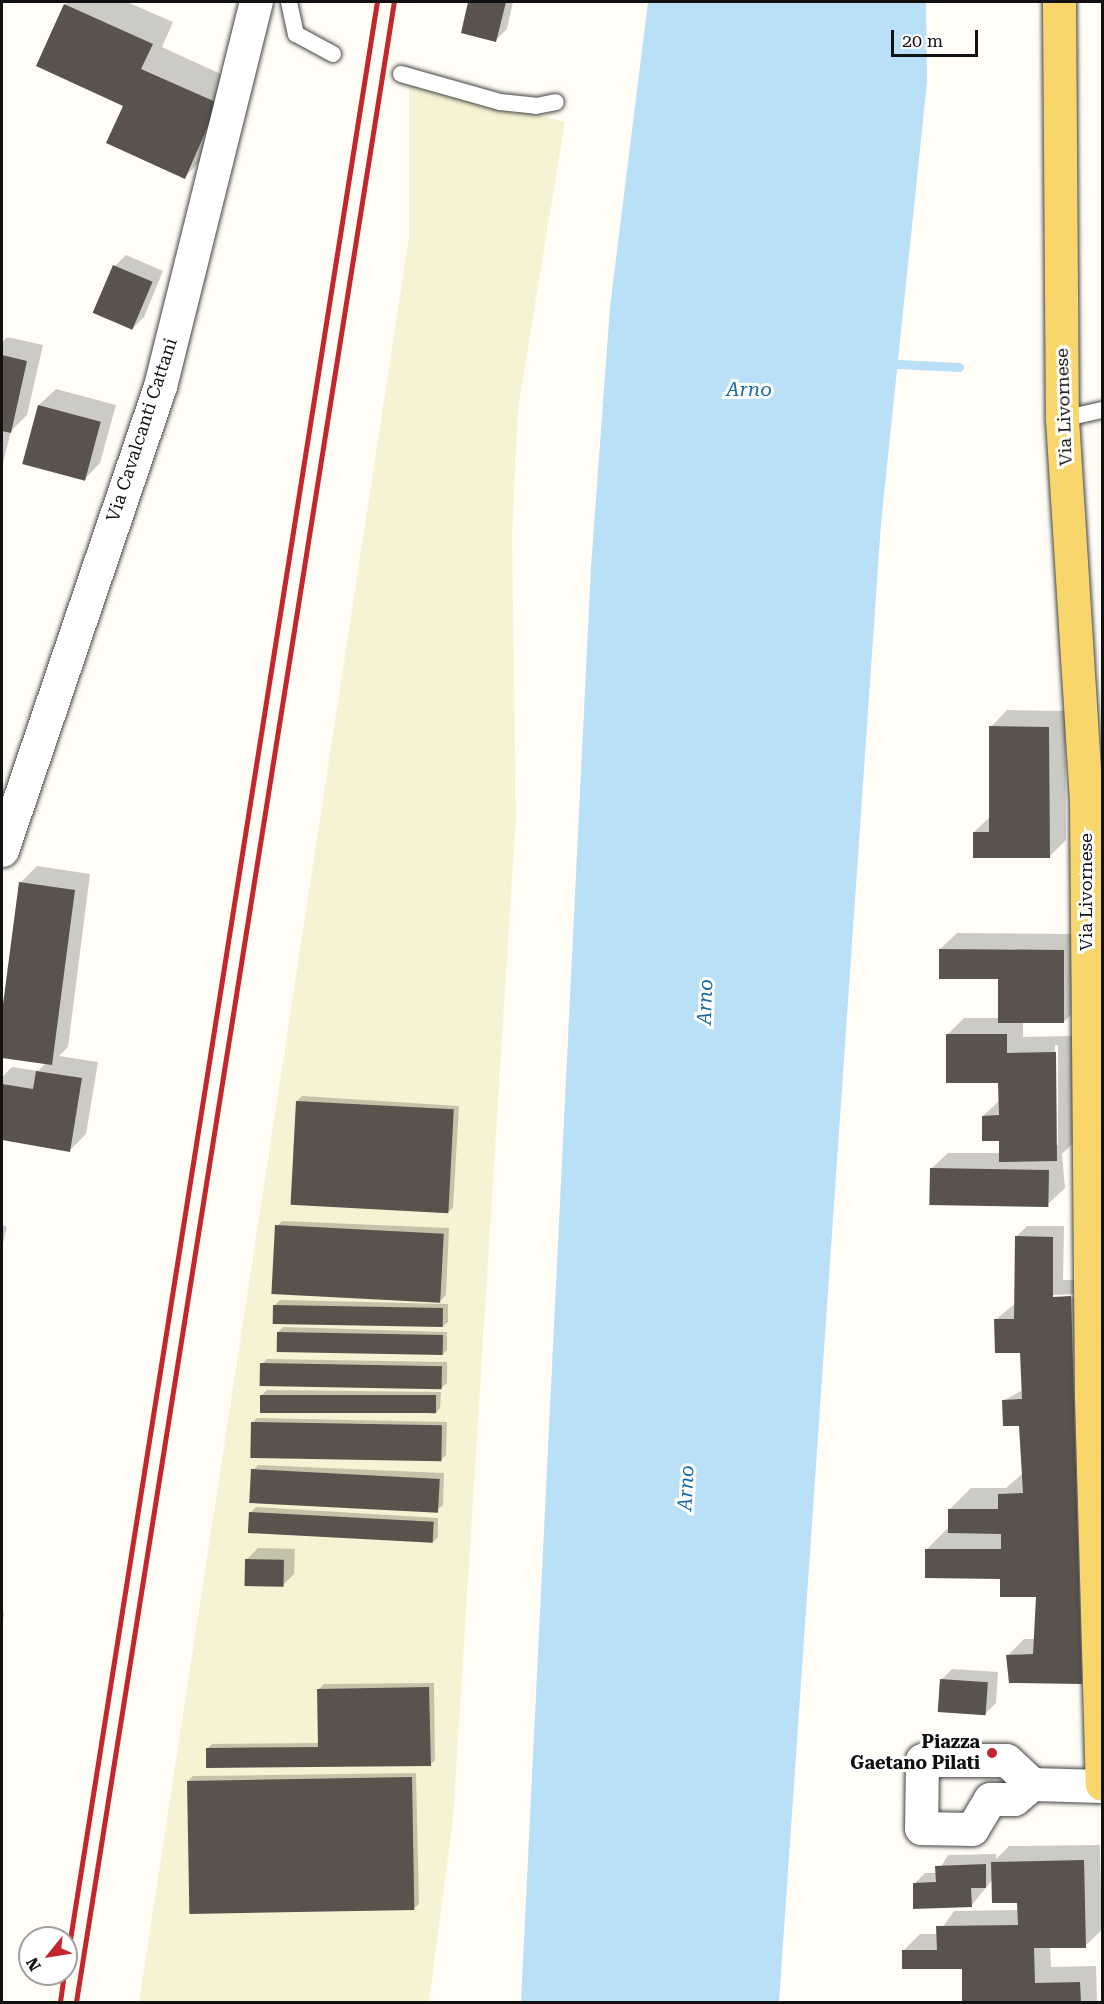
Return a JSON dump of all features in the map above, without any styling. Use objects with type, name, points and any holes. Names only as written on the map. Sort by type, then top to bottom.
[{"type":"main road","name":"Via Livornese","points":[[1059,2],[1062,418],[1086,800],[1090,1397],[1102,1785]]},
{"type":"street","name":"Via Cavalcanti Cattani","points":[[2,850],[160,386],[256,2]]},
{"type":"street","points":[[1032,1784],[1102,1785]]},
{"type":"lane","points":[[289,2],[296,34],[333,54]]},
{"type":"lane","points":[[400,74],[500,102],[536,106],[556,102]]},
{"type":"lane","points":[[1062,418],[1102,410]]},
{"type":"shaded area","points":[[409,83],[565,122],[518,408],[512,536],[516,816],[453,1819],[429,2002],[139,2002],[409,237]]},
{"type":"water","name":"Arno","points":[[648,2],[926,2],[927,82],[881,523],[779,2002],[521,2002],[591,567],[610,307]]},
{"type":"building","points":[[468,2],[506,2],[496,42],[461,33]]},
{"type":"building","points":[[64,4],[153,44],[141,69],[218,103],[185,179],[106,143],[123,106],[36,66]]},
{"type":"building","points":[[113,265],[153,282],[132,330],[93,313]]},
{"type":"building","points":[[2,355],[27,361],[11,433],[2,431]]},
{"type":"building","points":[[38,405],[101,422],[85,481],[22,464]]},
{"type":"building","points":[[989,726],[1049,727],[1050,858],[973,858],[973,832],[989,832]]},
{"type":"building","points":[[19,882],[75,890],[52,1065],[2,1058],[2,1012]]},
{"type":"building","points":[[939,949],[1064,950],[1064,1023],[998,1023],[998,979],[939,979]]},
{"type":"building","points":[[946,1034],[1007,1034],[1007,1053],[1056,1052],[1057,1161],[999,1162],[999,1141],[982,1141],[982,1116],[999,1115],[998,1083],[946,1083]]},
{"type":"building","points":[[36,1071],[82,1078],[70,1152],[2,1140],[2,1084],[33,1089]]},
{"type":"building","points":[[296,1101],[454,1109],[448,1213],[291,1205]]},
{"type":"building","points":[[930,1168],[1049,1170],[1048,1207],[929,1205]]},
{"type":"building","points":[[275,1225],[444,1234],[440,1303],[271,1294]]},
{"type":"building","points":[[1015,1236],[1053,1237],[1053,1297],[1071,1296],[1082,1684],[1009,1683],[1006,1655],[1033,1654],[1036,1597],[1000,1597],[1000,1579],[925,1578],[925,1549],[1001,1549],[1001,1534],[948,1533],[948,1509],[998,1509],[998,1494],[1023,1493],[1019,1426],[1003,1426],[1002,1400],[1022,1399],[1020,1353],[995,1353],[994,1319],[1014,1319]]},
{"type":"building","points":[[273,1305],[443,1308],[443,1327],[273,1324]]},
{"type":"building","points":[[277,1332],[443,1335],[443,1355],[277,1352]]},
{"type":"building","points":[[260,1363],[442,1366],[442,1389],[260,1386]]},
{"type":"building","points":[[260,1395],[436,1395],[436,1413],[260,1413]]},
{"type":"building","points":[[251,1422],[442,1425],[441,1461],[250,1458]]},
{"type":"building","points":[[251,1469],[440,1479],[438,1513],[249,1503]]},
{"type":"building","points":[[249,1512],[434,1522],[433,1543],[248,1533]]},
{"type":"building","points":[[245,1559],[284,1560],[284,1587],[245,1586]]},
{"type":"building","points":[[940,1679],[988,1682],[986,1715],[938,1712]]},
{"type":"building","points":[[429,1687],[431,1766],[206,1768],[206,1748],[318,1747],[317,1689]]},
{"type":"building","points":[[412,1777],[414,1910],[189,1914],[187,1781]]},
{"type":"building","points":[[1084,1860],[1086,1948],[1034,1948],[1035,1983],[1080,1982],[1081,2002],[962,2002],[962,1969],[902,1969],[902,1950],[937,1950],[936,1926],[1018,1925],[1017,1903],[992,1903],[991,1862]]},
{"type":"building","points":[[986,1864],[986,1888],[971,1888],[972,1907],[913,1909],[913,1883],[936,1882],[935,1866]]},
{"type":"waterway","points":[[898,364],[959,367]]},
{"type":"railway","points":[[72,1926],[377,2]]},
{"type":"railway","points":[[76,2002],[394,2]]},
{"type":"railway","points":[[60,2002],[62,1986]]},
{"type":"place","name":"Piazza Gaetano Pilati","points":[[992,1753]]}]
